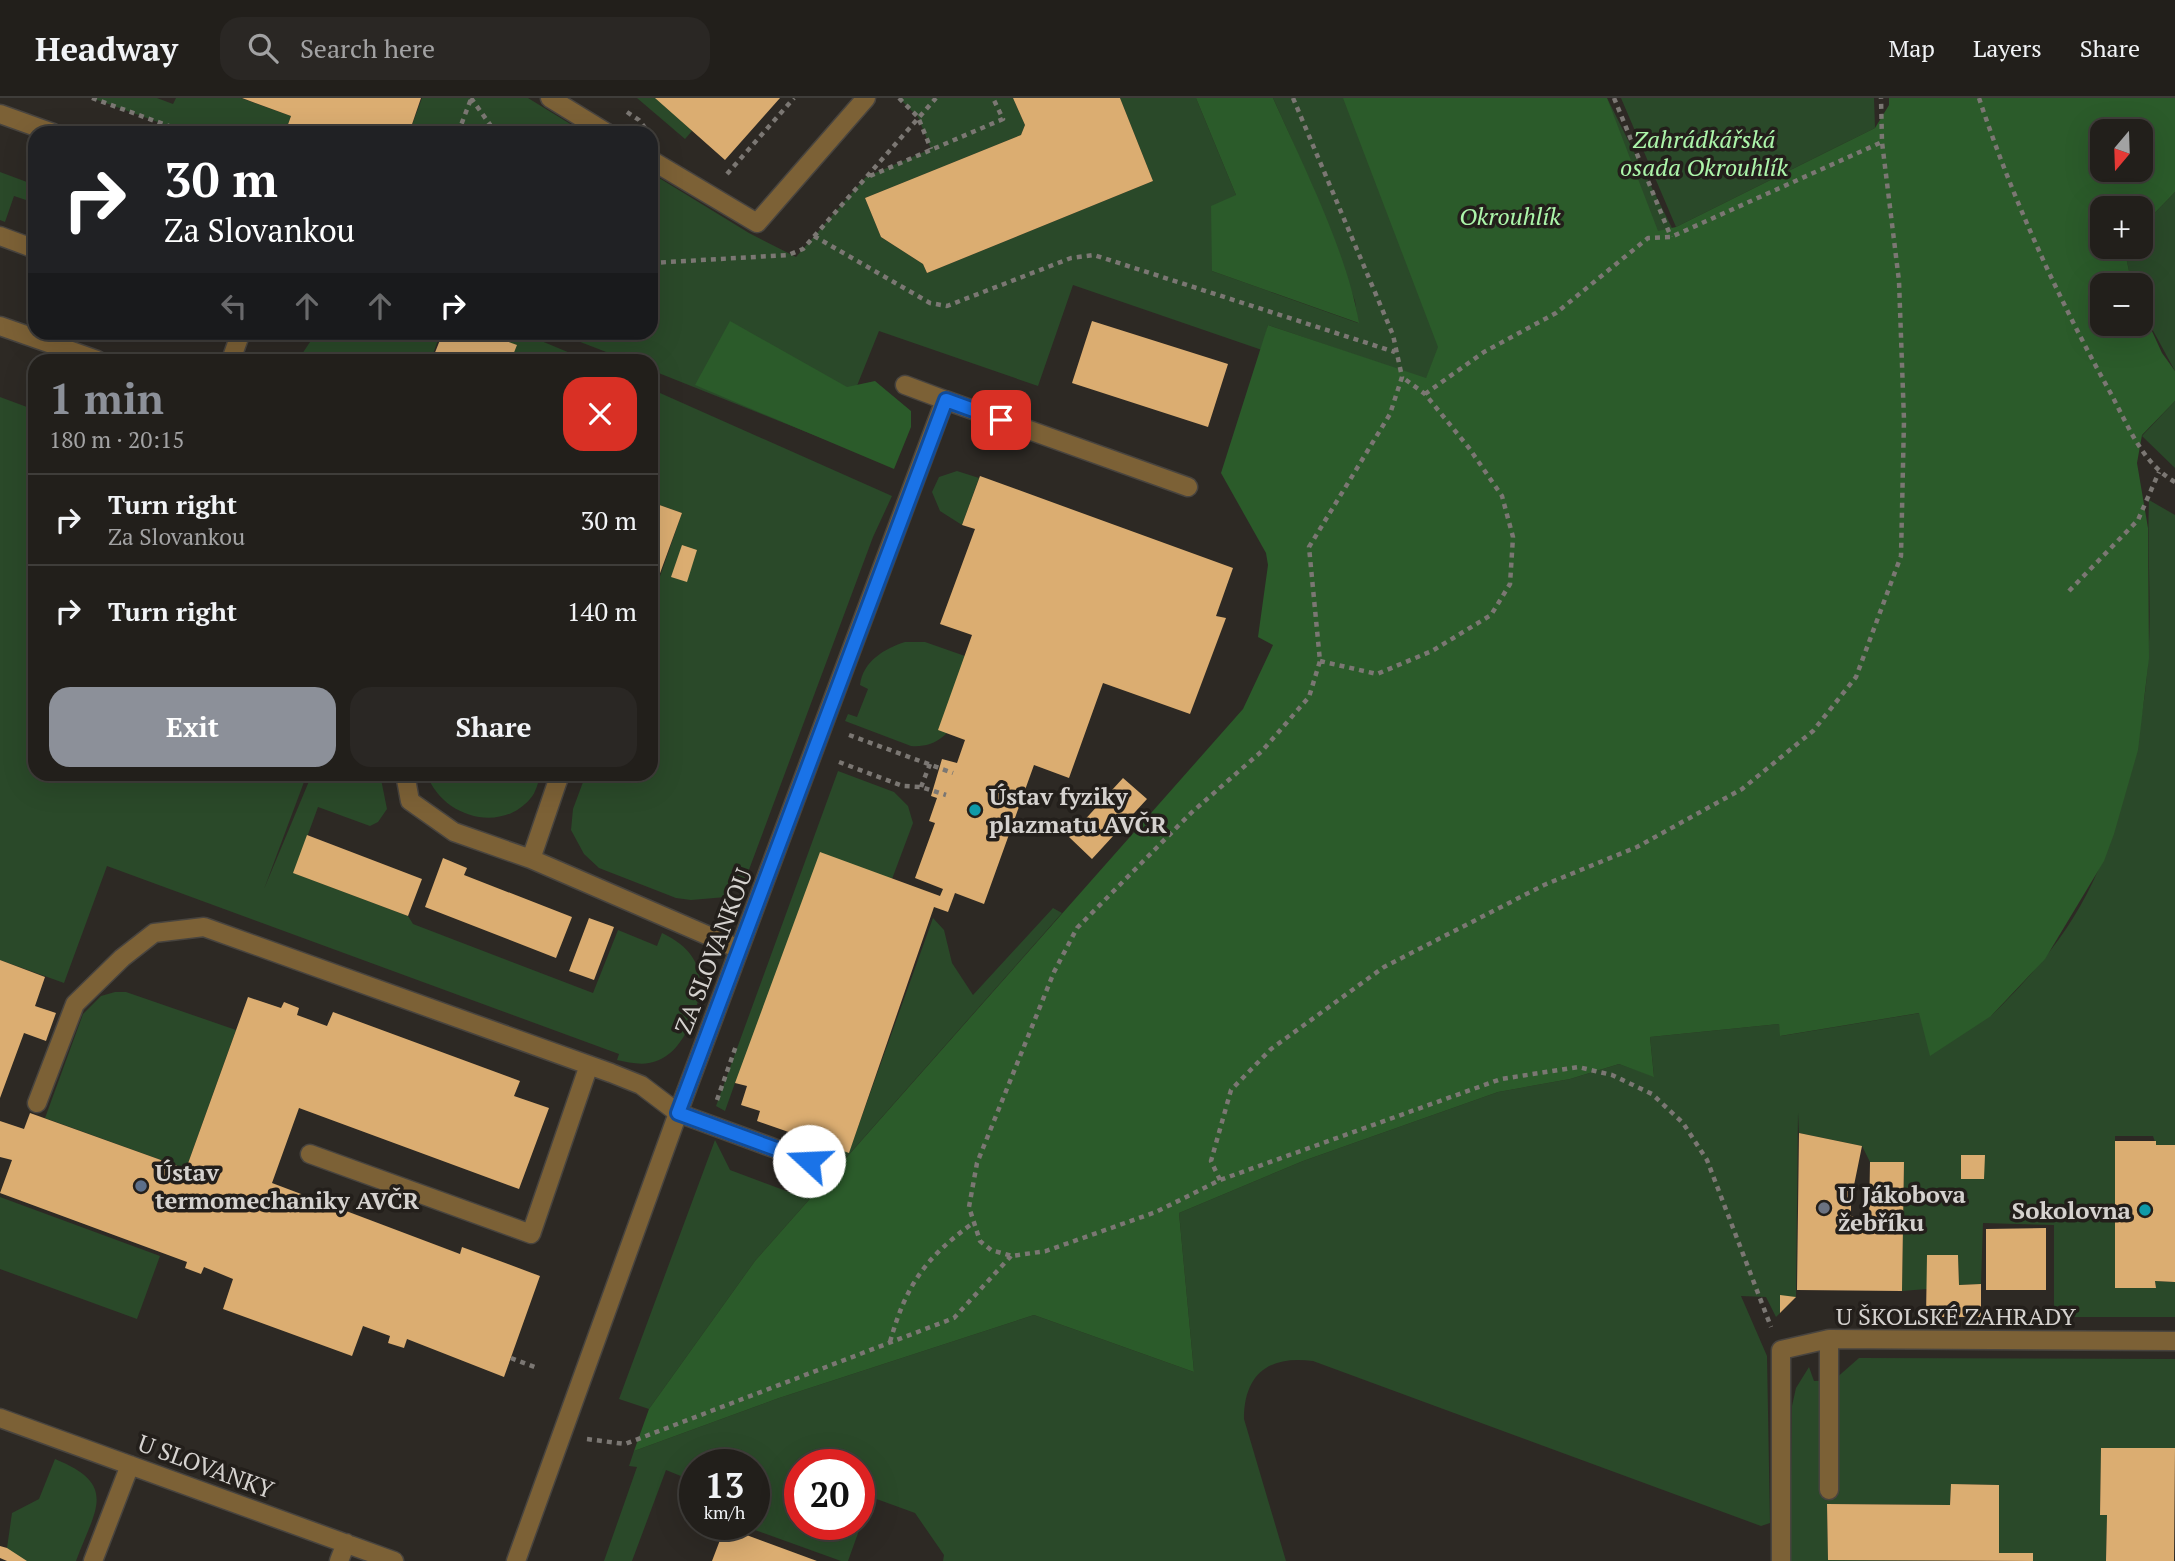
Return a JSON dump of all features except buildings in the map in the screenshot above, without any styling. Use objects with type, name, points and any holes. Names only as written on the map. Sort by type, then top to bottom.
[{"type":"street","points":[[550,98],[596,126]]},
{"type":"street","points":[[658,164],[757,223],[866,98]]},
{"type":"street","points":[[0,114],[33,126]]},
{"type":"street","points":[[0,236],[28,246]]},
{"type":"street","points":[[0,326],[28,336]]},
{"type":"street","points":[[40,340],[80,354]]},
{"type":"street","points":[[905,385],[1188,487]]},
{"type":"street","name":"ZA SLOVANKOU","points":[[516,1561],[678,1113],[946,400]]},
{"type":"street","points":[[406,781],[410,801],[454,832],[531,859],[739,949]]},
{"type":"street","points":[[531,859],[558,781]]},
{"type":"street","points":[[37,1103],[75,1004],[122,958],[154,933],[204,927],[641,1085],[678,1113],[809,1161]]},
{"type":"street","points":[[310,1154],[531,1234],[589,1065]]},
{"type":"street","points":[[1829,1339],[1829,1490]]},
{"type":"street","name":"U ŠKOLSKÉ ZAHRADY","points":[[1781,1350],[1829,1339],[2175,1341]]},
{"type":"street","points":[[1781,1350],[1781,1561]]},
{"type":"street","name":"U SLOVANKY","points":[[0,1418],[394,1561]]},
{"type":"street","points":[[93,1561],[130,1465]]},
{"type":"street","points":[[339,1561],[346,1543]]},
{"type":"path","points":[[92,98],[168,126]]},
{"type":"path","points":[[719,183],[793,98]]},
{"type":"path","points":[[899,98],[918,117],[931,149]]},
{"type":"path","points":[[658,263],[788,255],[803,249],[936,98]]},
{"type":"path","points":[[866,177],[1003,119],[993,98]]},
{"type":"path","points":[[1293,98],[1393,335],[1395,352],[1401,362],[1402,377],[1390,414],[1309,547],[1320,661],[1309,696],[1262,751],[1191,813],[1077,928],[1054,972],[977,1163],[969,1207],[980,1241],[991,1250],[1012,1256],[1046,1251],[1156,1212],[1220,1180],[1501,1079],[1578,1067],[1612,1074],[1652,1094],[1683,1123],[1707,1160],[1781,1350]]},
{"type":"path","points":[[1614,98],[1671,237]]},
{"type":"path","points":[[1220,1180],[1211,1161],[1231,1090],[1271,1049],[1384,967],[1544,885],[1637,848],[1742,789],[1813,731],[1856,677],[1901,556],[1904,420],[1899,281],[1882,142],[1881,98]]},
{"type":"path","points":[[1979,98],[1997,151],[2073,324],[2133,438],[2159,472],[2175,482]]},
{"type":"path","points":[[461,126],[471,99]]},
{"type":"path","points":[[471,99],[491,126]]},
{"type":"path","points":[[1425,394],[1447,375],[1484,352],[1556,313],[1648,238],[1671,237],[1882,142]]},
{"type":"path","points":[[814,236],[930,303],[947,306],[1071,258],[1094,254],[1395,352]]},
{"type":"path","points":[[1320,661],[1377,674],[1432,651],[1491,615],[1510,584],[1513,537],[1502,496],[1469,448],[1425,394],[1402,377]]},
{"type":"path","points":[[2068,592],[2138,520],[2159,472]]},
{"type":"path","points":[[824,725],[953,773]]},
{"type":"path","points":[[835,761],[903,786],[921,787],[946,795]]},
{"type":"path","points":[[921,787],[930,764]]},
{"type":"path","points":[[709,1124],[740,1033]]},
{"type":"path","points":[[890,1343],[901,1302],[939,1248],[973,1223]]},
{"type":"path","points":[[561,1435],[625,1444],[954,1318],[1012,1256]]},
{"type":"path","points":[[511,1358],[537,1368]]},
{"type":"green space","points":[[92,98],[157,98],[173,104],[176,98],[241,98],[291,116],[287,126],[169,126]]},
{"type":"green space","points":[[422,98],[528,98],[574,126],[412,126]]},
{"type":"green space","points":[[637,98],[657,98],[692,131],[685,139]]},
{"type":"green space","name":"Okrouhlík","points":[[899,98],[1013,98],[1025,125],[1021,135],[865,198],[881,237],[923,264],[927,273],[1153,181],[1120,98],[1196,98],[1236,195],[1212,271],[1358,323],[1355,301],[1312,185],[1273,98],[1607,98],[1685,254],[1425,394],[1437,351],[1426,379],[1268,325],[1262,350],[1073,285],[1038,386],[879,331],[834,443],[658,373],[658,354],[611,354],[575,340],[658,340],[658,177],[749,233],[796,257],[866,177],[931,149],[918,117]]},
{"type":"green space","points":[[1196,98],[1273,98],[1334,238],[1345,267],[1359,323],[1212,271],[1211,206],[1236,195]]},
{"type":"green space","name":"Okrouhlík","points":[[1343,98],[1607,98],[1658,231],[1676,227],[1875,128],[1889,105],[1889,98],[2175,98],[2175,192],[2153,215],[2153,196],[2090,196],[2090,259],[2126,259],[2129,273],[2090,273],[2090,336],[2153,336],[2153,333],[2162,353],[2175,371],[2175,401],[2142,435],[2137,463],[2148,528],[2149,658],[2138,750],[2104,861],[2045,959],[1991,1016],[1930,1056],[1919,1013],[1780,1036],[1779,1024],[1650,1037],[1654,1077],[1619,1064],[1570,1079],[1498,1092],[1303,1161],[1179,1213],[1194,1372],[1034,1315],[779,1398],[634,1451],[649,1409],[755,1261],[1243,709],[1273,645],[1258,637],[1268,565],[1266,553],[1221,473],[1268,325],[1426,378],[1438,347]]},
{"type":"green space","name":"Zahrádkářská osada Okrouhlík","points":[[1621,98],[1874,98],[1875,128],[1676,227]]},
{"type":"green space","points":[[0,172],[28,182],[28,201],[14,196],[5,222],[0,220]]},
{"type":"green space","points":[[2175,192],[2175,371],[2153,331],[2153,273],[2129,273],[2126,259],[2153,259],[2153,215]]},
{"type":"green space","points":[[730,321],[847,387],[875,381],[911,411],[911,427],[894,469],[695,385]]},
{"type":"green space","points":[[311,340],[438,340],[433,354],[302,354]]},
{"type":"green space","points":[[501,340],[539,340],[573,354],[513,354],[516,345]]},
{"type":"green space","points":[[658,392],[892,496],[873,537],[747,875],[726,897],[691,900],[676,898],[599,868],[584,854],[571,830],[573,809],[583,781],[658,781],[658,582],[682,513],[658,504]]},
{"type":"green space","points":[[0,397],[28,407],[28,781],[304,781],[264,889],[309,781],[381,781],[387,809],[378,822],[370,826],[318,807],[294,873],[408,916],[413,924],[593,993],[618,930],[657,946],[662,933],[688,951],[699,973],[700,986],[694,1013],[685,1034],[673,1050],[662,1059],[649,1063],[617,1060],[619,1054],[107,866],[64,983],[0,960]]},
{"type":"green space","points":[[2175,401],[2175,468],[2142,436]]},
{"type":"green space","points":[[957,471],[979,478],[962,525],[940,511],[932,492],[939,477]]},
{"type":"green space","points":[[2149,500],[2175,515],[2175,1145],[2156,1145],[2153,1136],[2115,1136],[2115,1288],[2156,1287],[2155,1281],[2175,1282],[2175,1317],[2054,1317],[2054,1225],[1983,1223],[1981,1284],[1959,1285],[1958,1255],[1927,1255],[1927,1289],[1902,1291],[1904,1162],[1870,1162],[1862,1146],[1799,1133],[1798,1112],[1796,1297],[1780,1296],[1780,1313],[1776,1317],[1766,1297],[1741,1296],[1767,1356],[1770,1523],[1761,1526],[1313,1361],[1298,1360],[1272,1365],[1254,1379],[1245,1403],[1244,1419],[1286,1561],[943,1561],[944,1555],[915,1513],[875,1498],[875,1449],[784,1449],[784,1540],[856,1540],[848,1561],[841,1561],[770,1535],[770,1449],[679,1449],[679,1475],[666,1470],[632,1561],[604,1561],[637,1467],[629,1466],[634,1451],[779,1398],[1034,1315],[1194,1372],[1179,1213],[1303,1161],[1498,1092],[1570,1079],[1619,1064],[1654,1076],[1650,1037],[1779,1024],[1781,1036],[1920,1013],[1991,1016],[2044,959],[2081,905],[2096,876],[2120,809],[2139,729],[2147,674],[2150,620]]},
{"type":"green space","points":[[905,642],[925,642],[982,662],[958,718],[940,739],[927,745],[911,746],[845,721],[848,714],[857,717],[868,689],[860,685],[865,669],[882,652]]},
{"type":"green space","points":[[838,771],[894,792],[908,806],[913,823],[892,879],[735,1083],[725,1111],[716,1106]]},
{"type":"green space","points":[[430,781],[539,781],[532,797],[517,810],[503,816],[487,818],[457,809],[444,800]]},
{"type":"green space","points":[[1053,908],[1062,913],[755,1261],[649,1409],[619,1399],[715,1140],[730,1170],[797,1195],[837,1148],[849,1152],[933,918],[944,930],[952,963],[973,995]]},
{"type":"green space","points":[[126,992],[236,1030],[186,1169],[45,1118],[83,1014],[101,996]]},
{"type":"green space","points":[[0,1197],[160,1256],[137,1319],[0,1269]]},
{"type":"green space","points":[[1859,1358],[2175,1359],[2175,1448],[2101,1449],[2100,1514],[2107,1515],[2106,1561],[2033,1561],[2033,1553],[1999,1553],[1999,1485],[1951,1484],[1950,1505],[1827,1504],[1828,1560],[1985,1561],[1790,1561],[1792,1406],[1796,1388],[1809,1367],[1814,1381],[1834,1380]]},
{"type":"green space","points":[[55,1459],[88,1479],[95,1489],[95,1513],[76,1561],[21,1561],[7,1548],[12,1513],[39,1499]]},
{"type":"place","name":"Ústav fyziky plazmatu AVČR","points":[[975,810]]},
{"type":"place","name":"Ústav termomechaniky AVČR","points":[[141,1186]]},
{"type":"place","name":"U Jákobova žebříku","points":[[1824,1208]]},
{"type":"place","name":"Sokolovna","points":[[2145,1210]]},
{"type":"route","points":[[809,1161],[678,1113],[946,400],[1001,420]]}]
